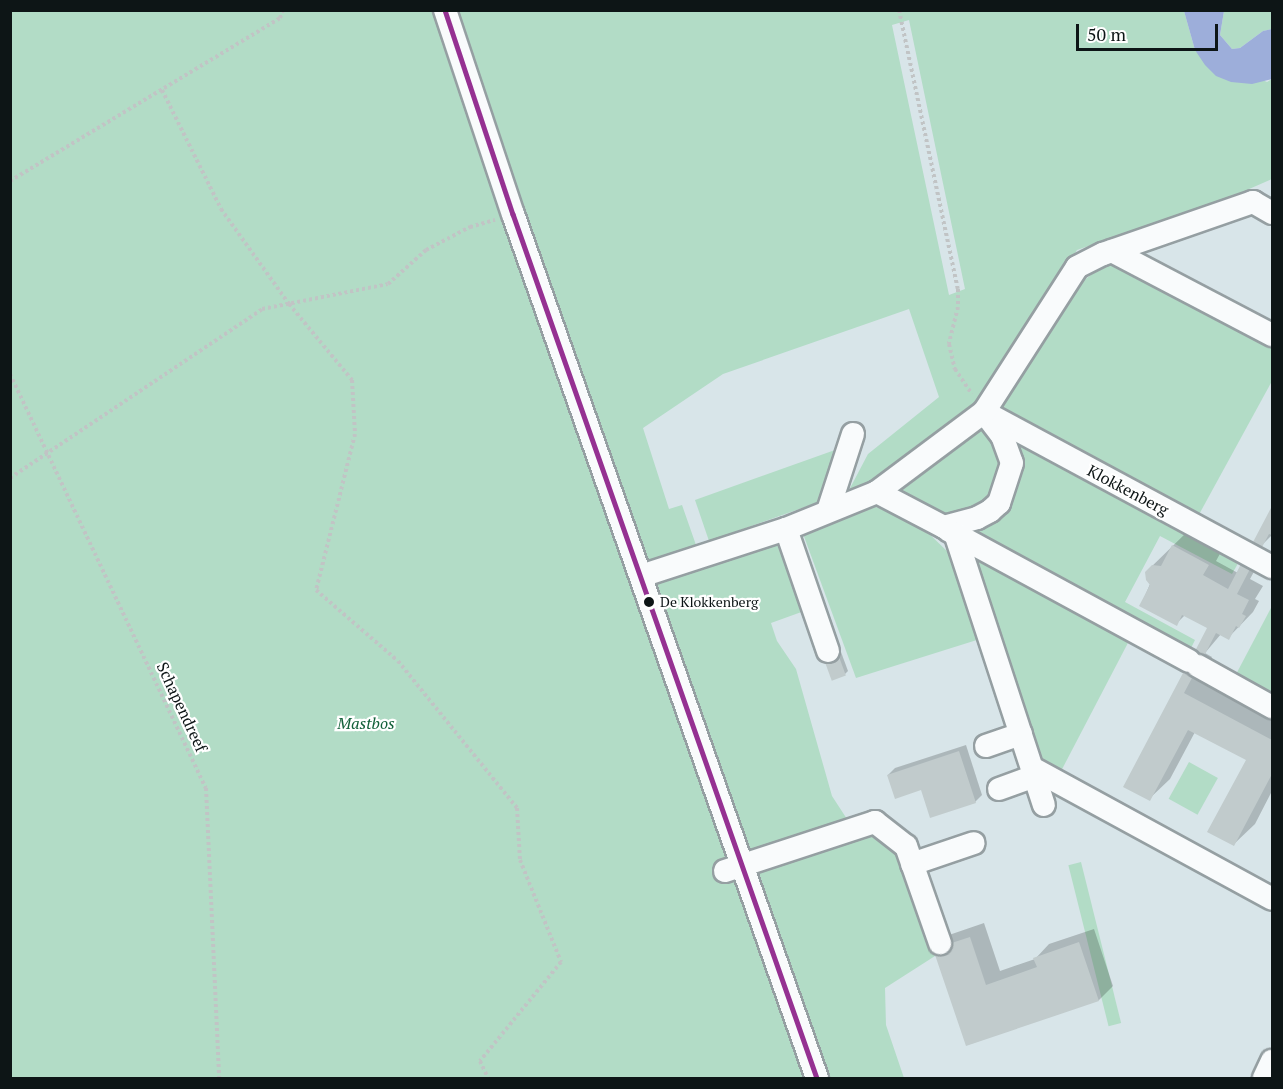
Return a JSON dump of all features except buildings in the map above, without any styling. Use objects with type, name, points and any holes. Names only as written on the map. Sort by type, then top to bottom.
[{"type":"street","points":[[445,10],[513,214],[642,576],[734,868],[817,1078]]},
{"type":"street","points":[[642,576],[786,529],[877,492],[984,412],[1077,267],[1112,251],[1253,202],[1272,213]]},
{"type":"street","points":[[1112,251],[1272,335]]},
{"type":"street","points":[[950,530],[990,511],[999,502],[1005,488],[1012,463],[1002,436],[984,412]]},
{"type":"street","name":"Klokkenberg","points":[[984,412],[1272,567]]},
{"type":"street","points":[[828,512],[853,434]]},
{"type":"street","points":[[877,492],[1272,707]]},
{"type":"street","points":[[786,529],[828,651]]},
{"type":"street","points":[[950,530],[1044,805]]},
{"type":"street","points":[[986,746],[1021,734]]},
{"type":"street","points":[[999,789],[1033,772]]},
{"type":"street","points":[[1033,772],[1272,899]]},
{"type":"street","points":[[734,868],[875,822],[906,846],[940,943]]},
{"type":"street","points":[[912,864],[974,843]]},
{"type":"street","points":[[1264,1078],[1272,1061]]},
{"type":"path","points":[[10,182],[280,18],[283,10]]},
{"type":"path","points":[[899,10],[958,289],[958,307],[949,344],[955,369],[984,412]]},
{"type":"path","points":[[162,90],[221,209],[289,304],[352,380],[355,434],[316,590],[398,662],[517,808],[520,860],[561,962],[480,1061],[488,1078]]},
{"type":"path","points":[[10,478],[262,309],[388,284],[426,250],[470,227],[513,214]]},
{"type":"path","name":"Schapendreef","points":[[10,374],[206,788],[219,1078]]},
{"type":"green space","name":"Mastbos","points":[[10,11],[1184,11],[1195,50],[1267,82],[1272,79],[1272,179],[1240,193],[1077,250],[983,399],[875,480],[848,492],[868,454],[939,397],[909,309],[723,374],[643,428],[669,509],[682,505],[696,545],[682,550],[689,570],[784,538],[807,610],[771,623],[777,641],[796,669],[832,796],[858,836],[871,833],[894,850],[935,956],[885,988],[886,1025],[904,1078],[11,1078]],"holes":[[[909,20],[965,289],[949,295],[892,25]]]},
{"type":"green space","points":[[1224,11],[1272,11],[1272,29],[1263,31],[1240,48],[1232,49],[1220,35]]},
{"type":"green space","points":[[1123,262],[1272,340],[1272,381],[1196,520],[997,408],[1072,289],[1099,269]]},
{"type":"green space","points":[[985,427],[996,437],[1003,469],[986,505],[940,520],[894,496]]},
{"type":"green space","points":[[1011,440],[1241,558],[1232,574],[1160,536],[1125,602],[1195,640],[1189,652],[958,530],[979,526]]},
{"type":"green space","points":[[835,450],[819,502],[709,541],[695,500]]},
{"type":"green space","points":[[873,506],[917,522],[951,555],[980,639],[856,678],[802,531]]},
{"type":"green space","points":[[973,559],[1130,639],[1059,775],[1039,763]]},
{"type":"green space","points":[[1272,606],[1272,701],[1233,680]]},
{"type":"green space","points":[[1189,762],[1218,778],[1198,815],[1169,799]]},
{"type":"green space","points":[[1081,862],[1121,1023],[1109,1026],[1068,865]]},
{"type":"water","points":[[1184,11],[1224,11],[1220,35],[1232,49],[1240,48],[1263,31],[1272,29],[1272,79],[1252,84],[1231,82],[1216,76],[1195,50]]},
{"type":"transit line","points":[[445,10],[513,214],[817,1078]]},
{"type":"place","name":"De Klokkenberg","points":[[649,602]]}]
